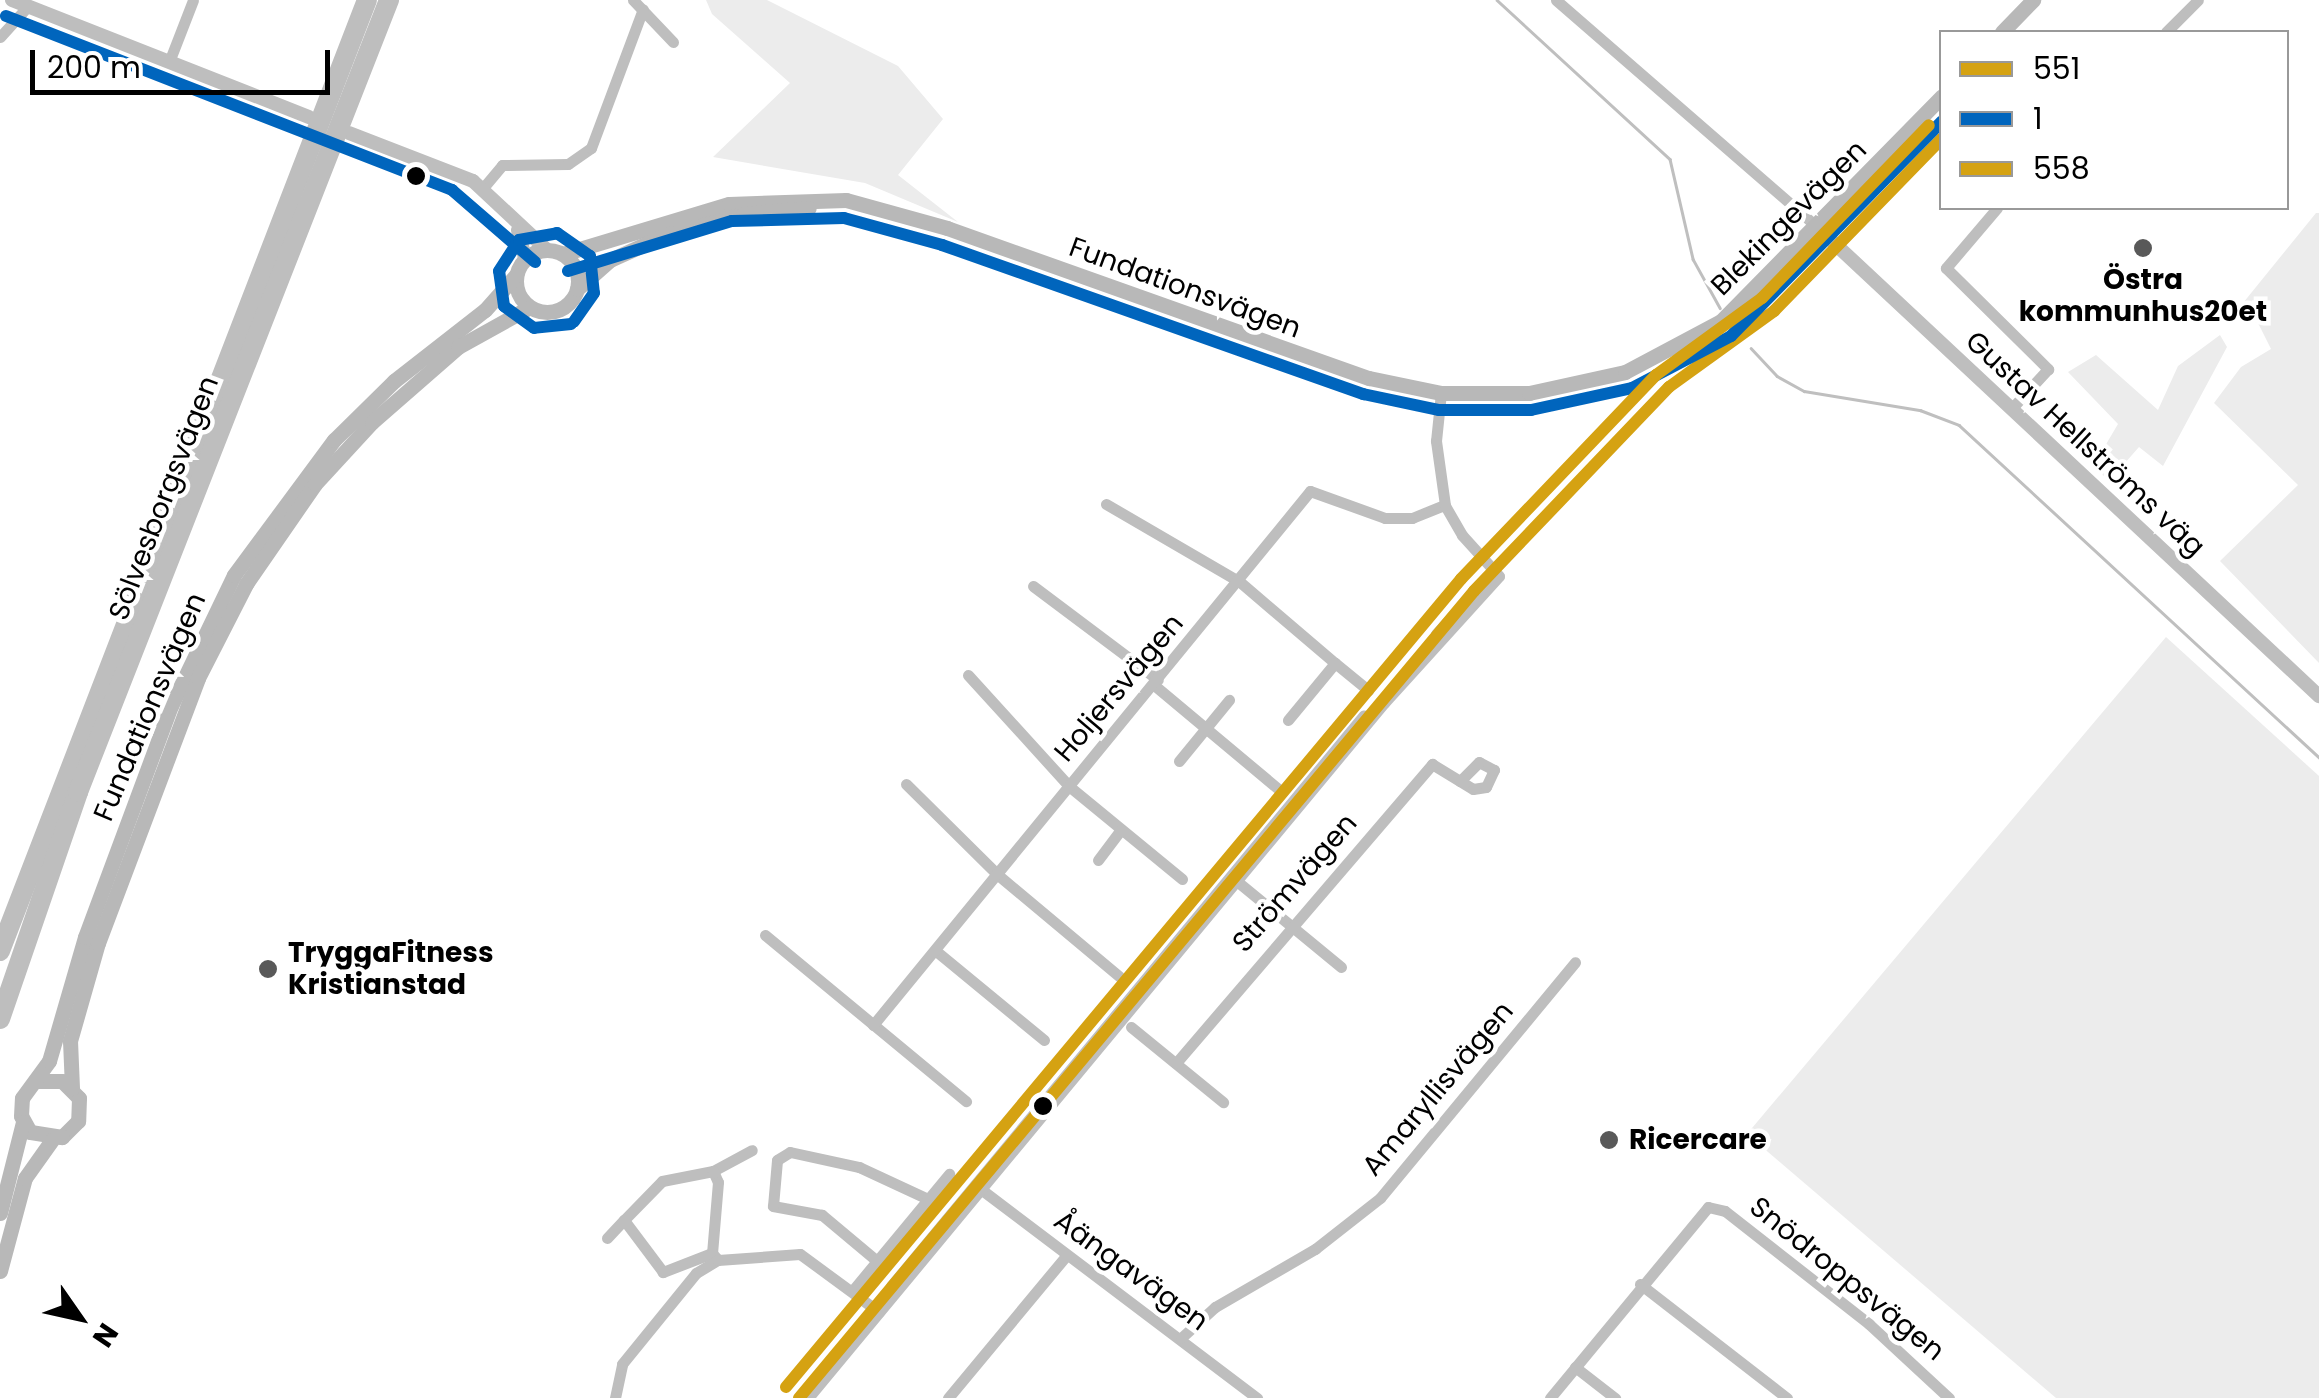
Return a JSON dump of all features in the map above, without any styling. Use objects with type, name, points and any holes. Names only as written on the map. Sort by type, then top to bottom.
[{"type":"highway","name":"Sölvesborgsvägen","points":[[0,951],[366,0]]},
{"type":"highway","name":"Sölvesborgsvägen","points":[[0,1019],[78,792],[389,0]]},
{"type":"main road","points":[[2004,30],[2032,0]]},
{"type":"main road","name":"Blekingevägen","points":[[1442,392],[1556,390],[1649,363],[1722,322],[1818,228],[1939,99]]},
{"type":"main road","name":"Fundationsvägen","points":[[555,252],[588,251],[675,217],[758,200],[846,200],[915,218],[1346,371],[1442,392]]},
{"type":"main road","name":"Fundationsvägen","points":[[577,289],[623,253],[743,214],[810,208],[915,218]]},
{"type":"main road","points":[[555,252],[575,266],[577,289],[558,310],[530,307],[520,296],[516,275],[525,259],[555,252]]},
{"type":"main road","name":"Fundationsvägen","points":[[38,1082],[171,706],[234,575],[334,440],[394,381],[486,310],[516,275]]},
{"type":"main road","name":"Fundationsvägen","points":[[72,1088],[70,1040],[98,943],[198,678],[246,584],[315,484],[372,422],[485,328],[530,307]]},
{"type":"main road","points":[[0,1213],[23,1122],[22,1098],[38,1082],[56,1080],[72,1088],[80,1104],[78,1122],[52,1140],[25,1178],[0,1271]]},
{"type":"main road","points":[[23,1122],[34,1135],[52,1140]]},
{"type":"street","points":[[12,0],[309,117]]},
{"type":"street","points":[[169,62],[193,0]]},
{"type":"street","points":[[632,0],[673,42]]},
{"type":"street","points":[[1556,0],[1818,228]]},
{"type":"street","points":[[2168,30],[2198,0]]},
{"type":"street","points":[[0,37],[28,6]]},
{"type":"street","points":[[483,188],[502,165],[568,164],[591,148],[643,10]]},
{"type":"street","points":[[349,133],[483,188],[555,252]]},
{"type":"street","points":[[1996,210],[1946,268],[2048,369],[2012,408]]},
{"type":"street","points":[[510,216],[526,246],[525,259]]},
{"type":"street","name":"Gustav Hellströms väg","points":[[1818,228],[2319,696]]},
{"type":"street","points":[[799,1398],[1233,878],[1497,573],[1445,505],[1436,441],[1442,392]]},
{"type":"street","name":"Holjersvägen","points":[[874,1025],[1240,582],[1310,491],[1384,518],[1412,518],[1445,505]]},
{"type":"street","points":[[1106,504],[1240,582],[1368,690]]},
{"type":"street","points":[[1033,586],[1156,682],[1282,792]]},
{"type":"street","points":[[1288,720],[1335,664]]},
{"type":"street","points":[[968,675],[1070,787],[1182,879]]},
{"type":"street","points":[[1178,761],[1229,700]]},
{"type":"street","name":"Strömvägen","points":[[1176,1063],[1290,924],[1432,764],[1460,781]]},
{"type":"street","points":[[906,784],[998,876],[1120,976]]},
{"type":"street","points":[[1098,860],[1121,830]]},
{"type":"street","points":[[1233,878],[1341,967]]},
{"type":"street","points":[[765,935],[966,1101]]},
{"type":"street","points":[[936,951],[1044,1040]]},
{"type":"street","name":"Amaryllisvägen","points":[[1182,1338],[1215,1308],[1315,1248],[1380,1198],[1574,962]]},
{"type":"street","points":[[1131,1027],[1223,1102]]},
{"type":"street","points":[[607,1238],[662,1181],[713,1172],[752,1150]]},
{"type":"street","points":[[877,1261],[822,1216],[773,1206],[777,1160],[790,1152],[860,1167],[928,1199]]},
{"type":"street","points":[[615,1398],[616,1373],[646,1331],[715,1256],[718,1182],[713,1172]]},
{"type":"street","points":[[853,1290],[949,1174]]},
{"type":"street","name":"Åängavägen","points":[[978,1187],[1257,1398]]},
{"type":"street","name":"Snödroppsvägen","points":[[1640,1284],[1708,1207],[1724,1211],[1869,1324],[1949,1398]]},
{"type":"street","points":[[624,1220],[663,1272],[715,1256],[800,1254],[876,1310]]},
{"type":"street","points":[[948,1398],[1066,1256]]},
{"type":"street","points":[[1550,1398],[1640,1284],[1787,1398]]},
{"type":"street","points":[[808,1398],[876,1310]]},
{"type":"street","points":[[1575,1366],[1615,1398]]},
{"type":"shaded area","points":[[706,0],[767,0],[898,66],[943,119],[898,175],[958,222],[865,183],[713,157],[790,83],[712,14]]},
{"type":"shaded area","points":[[2316,213],[2319,663],[2220,561],[2298,485],[2214,403],[2241,367],[2271,349],[2258,323],[2244,318],[2243,303]]},
{"type":"shaded area","points":[[2220,335],[2227,347],[2163,466],[2139,447],[2110,480],[2092,468],[2118,424],[2068,372],[2096,355],[2158,410],[2178,366]]},
{"type":"shaded area","points":[[2166,637],[2319,776],[2319,1398],[2056,1398],[1747,1134]]},
{"type":"waterway","points":[[1497,0],[1670,159],[1693,259],[1720,308]]},
{"type":"waterway","points":[[1751,348],[1777,376],[1804,391],[1920,410],[1959,425],[2319,757]]},
{"type":"transit line","name":"1","points":[[6,16],[452,190],[535,262]]},
{"type":"transit line","name":"1","points":[[568,271],[732,221],[844,218],[942,245],[1363,394],[1439,410],[1531,410],[1632,388],[1731,336],[1939,124]]},
{"type":"transit line","name":"558","points":[[786,1387],[1461,579],[1656,375],[1762,298],[1929,125]]},
{"type":"transit line","name":"551","points":[[799,1398],[1474,591],[1669,387],[1774,311],[1939,141]]},
{"type":"transit line","name":"1","points":[[571,324],[534,328],[504,306],[499,271],[519,240],[557,233],[590,256],[594,293],[574,322]]},
{"type":"place","name":"Östra kommunhus20et","points":[[2143,248]]},
{"type":"place","name":"TryggaFitness Kristianstad","points":[[268,969]]},
{"type":"place","name":"Ricercare","points":[[1609,1140]]}]
